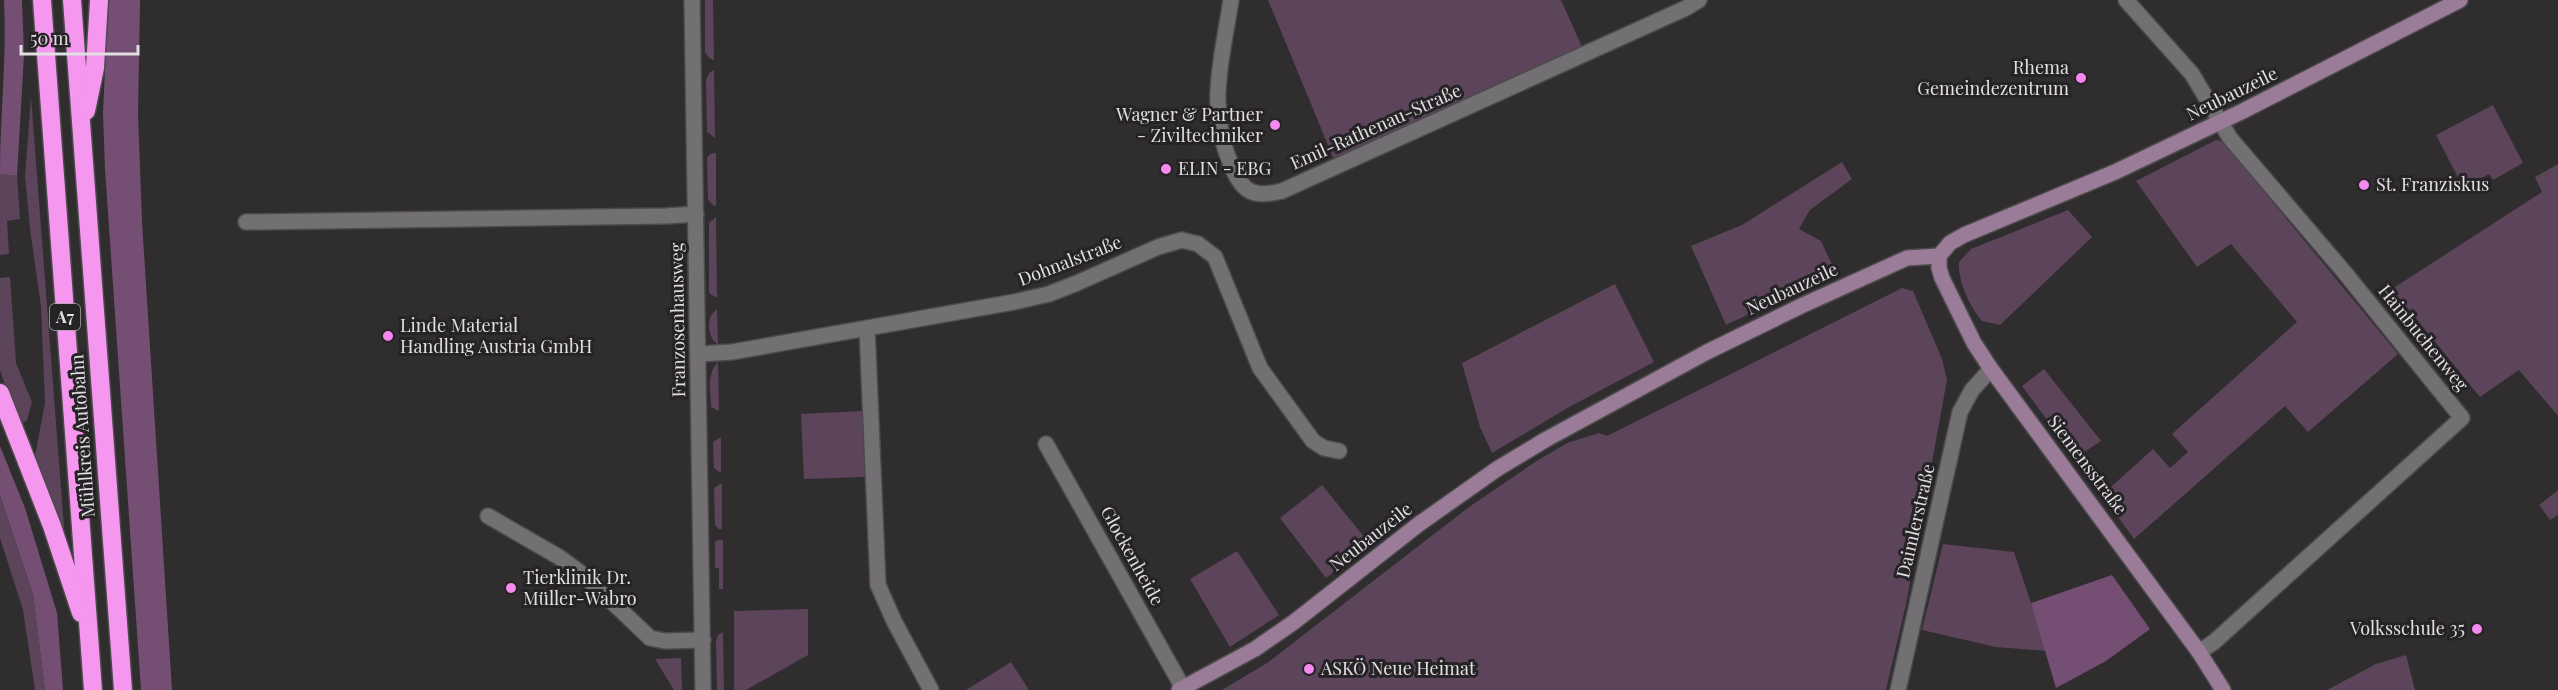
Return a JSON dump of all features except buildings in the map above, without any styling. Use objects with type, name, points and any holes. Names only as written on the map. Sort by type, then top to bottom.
[{"type":"highway","name":"Mühlkreis Autobahn","points":[[42,0],[93,690]]},
{"type":"highway","name":"Mühlkreis Autobahn","points":[[72,0],[123,690]]},
{"type":"highway","points":[[82,130],[95,68],[99,0]]},
{"type":"highway","points":[[0,393],[52,526],[88,634]]},
{"type":"street","name":"Franzosenhausweg","points":[[692,0],[703,690]]},
{"type":"street","name":"Emil-Rathenau-Straße","points":[[1231,0],[1218,88],[1220,134],[1235,175],[1250,192],[1259,195],[1282,190],[1686,8],[1698,0]]},
{"type":"street","points":[[2127,0],[2192,74],[2221,122]]},
{"type":"street","name":"Neubauzeile","points":[[1181,689],[1255,649],[1419,524],[1497,469],[1545,440],[1707,352],[1906,258],[1939,256],[1950,243],[1964,235],[2115,172],[2221,122],[2460,0]]},
{"type":"street","name":"Hainbuchenweg","points":[[2199,652],[2214,642],[2462,418],[2230,138],[2221,122]]},
{"type":"street","points":[[246,222],[696,214]]},
{"type":"street","name":"Dohnalstraße","points":[[698,354],[732,352],[982,309],[1049,294],[1158,247],[1182,240],[1198,244],[1215,257],[1248,343],[1273,388],[1313,441],[1339,451]]},
{"type":"street","name":"Siemensstraße","points":[[1939,256],[1939,268],[1945,284],[1974,343],[1991,369],[2199,652],[2223,690]]},
{"type":"street","points":[[867,328],[878,585],[894,621],[931,690]]},
{"type":"street","name":"Daimlerstraße","points":[[1898,690],[1960,412],[1972,390],[1991,369]]},
{"type":"street","name":"Glockenheide","points":[[1047,444],[1181,689]]},
{"type":"street","points":[[488,516],[559,557],[586,577],[650,638],[665,641],[703,640]]},
{"type":"shaded area","points":[[4,0],[22,0],[24,55],[17,176],[0,174],[5,44]]},
{"type":"shaded area","points":[[108,0],[140,0],[138,114],[142,222],[172,690],[141,690],[105,169],[103,114]]},
{"type":"shaded area","points":[[705,0],[713,0],[714,60],[709,58],[705,52]]},
{"type":"shaded area","points":[[1268,0],[1561,0],[1583,49],[1335,162]]},
{"type":"shaded area","points":[[714,70],[715,138],[707,132],[706,80],[709,73]]},
{"type":"shaded area","points":[[31,97],[65,540],[34,461],[45,403],[41,306],[25,176]]},
{"type":"shaded area","points":[[2493,105],[2523,163],[2493,180],[2489,174],[2463,187],[2436,135]]},
{"type":"shaded area","points":[[2216,140],[2221,141],[2233,154],[2398,354],[2308,432],[2285,406],[2134,539],[2102,495],[2153,449],[2170,468],[2188,452],[2172,434],[2297,322],[2231,244],[2197,267],[2136,181]]},
{"type":"shaded area","points":[[716,153],[716,206],[714,206],[708,200],[707,158],[710,154]]},
{"type":"shaded area","points":[[1842,162],[1852,179],[1810,210],[1799,229],[1821,241],[1836,273],[1726,325],[1691,246],[1742,225]]},
{"type":"shaded area","points":[[2558,164],[2558,416],[2519,370],[2480,397],[2392,289],[2542,192],[2535,177]]},
{"type":"shaded area","points":[[0,174],[17,176],[20,219],[7,221],[9,254],[0,255]]},
{"type":"shaded area","points":[[2068,210],[2092,237],[2000,325],[1982,321],[1965,293],[1960,277],[1959,262],[1971,249]]},
{"type":"shaded area","points":[[716,217],[717,298],[709,293],[709,223]]},
{"type":"shaded area","points":[[10,277],[16,363],[32,402],[27,420],[19,426],[0,370],[0,278]]},
{"type":"shaded area","points":[[1615,284],[1654,362],[1571,406],[1492,453],[1480,427],[1462,363]]},
{"type":"shaded area","points":[[1902,288],[1913,291],[1942,359],[1947,380],[1906,604],[1886,690],[1222,690],[1267,663],[1469,507],[1567,443],[1599,433],[1607,436]]},
{"type":"shaded area","points":[[717,309],[718,345],[709,327],[711,317]]},
{"type":"shaded area","points":[[718,362],[719,411],[711,407],[710,389],[712,372]]},
{"type":"shaded area","points":[[2044,369],[2101,441],[2075,458],[2022,386]]},
{"type":"shaded area","points":[[862,411],[865,477],[804,479],[801,414]]},
{"type":"shaded area","points":[[721,437],[721,472],[719,472],[714,468],[713,442]]},
{"type":"shaded area","points":[[0,446],[25,508],[57,613],[63,690],[45,690],[33,594],[0,495]]},
{"type":"shaded area","points":[[722,483],[722,529],[719,529],[715,525],[714,488]]},
{"type":"shaded area","points":[[1322,485],[1370,544],[1326,578],[1280,518]]},
{"type":"shaded area","points":[[2558,490],[2558,515],[2550,520],[2539,505]]},
{"type":"shaded area","points":[[0,495],[33,594],[45,690],[35,690],[23,610],[0,538]]},
{"type":"shaded area","points":[[723,540],[723,589],[719,589],[719,568],[715,568],[715,542]]},
{"type":"shaded area","points":[[1943,544],[2014,552],[2047,651],[1996,647],[1922,630]]},
{"type":"shaded area","points":[[1237,551],[1279,615],[1230,647],[1190,579]]},
{"type":"shaded area","points":[[2112,575],[2150,629],[2106,661],[2056,688],[2031,603]]},
{"type":"shaded area","points":[[808,609],[808,655],[746,690],[734,690],[734,611]]},
{"type":"shaded area","points":[[723,632],[724,690],[717,690],[716,641],[718,635]]},
{"type":"shaded area","points":[[2406,655],[2415,690],[2327,690],[2376,664]]},
{"type":"shaded area","points":[[681,658],[682,690],[674,690],[655,659]]},
{"type":"shaded area","points":[[1011,662],[1029,690],[966,690]]},
{"type":"place","name":"Rhema Gemeindezentrum","points":[[2081,78]]},
{"type":"place","name":"Wagner & Partner - Ziviltechniker","points":[[1275,125]]},
{"type":"place","name":"ELIN - EBG","points":[[1166,169]]},
{"type":"place","name":"St. Franziskus","points":[[2364,185]]},
{"type":"place","name":"Linde Material Handling Austria GmbH","points":[[388,336]]},
{"type":"place","name":"Tierklinik Dr. Müller-Wabro","points":[[511,588]]},
{"type":"place","name":"Volksschule 35","points":[[2477,629]]},
{"type":"place","name":"ASKÖ Neue Heimat","points":[[1309,669]]}]
